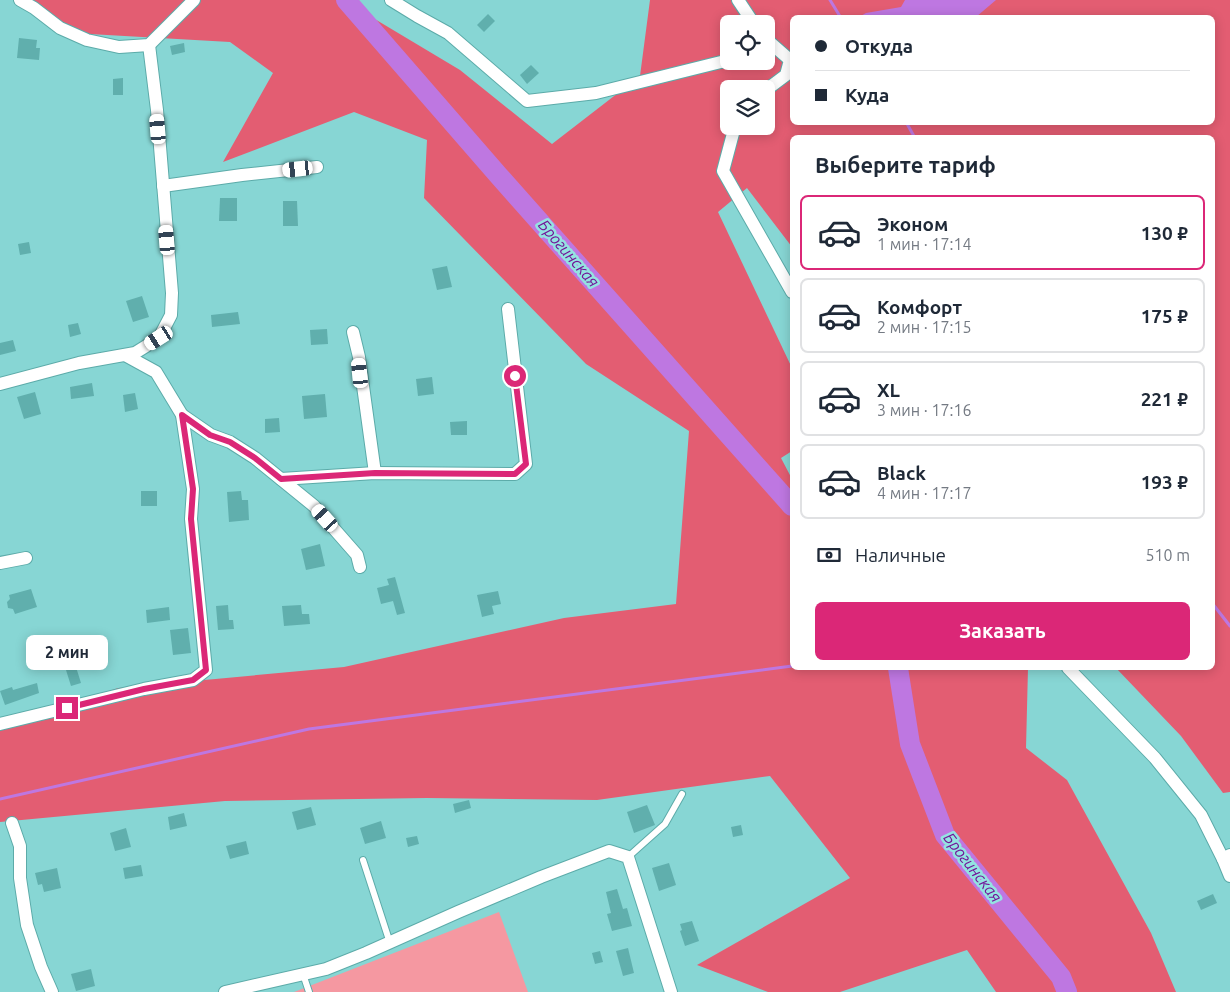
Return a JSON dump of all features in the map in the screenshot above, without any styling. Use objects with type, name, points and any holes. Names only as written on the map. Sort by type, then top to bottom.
[{"type":"street","points":[[20,0],[60,28],[87,40],[119,48],[149,44],[194,0]]},
{"type":"street","points":[[391,0],[448,34],[527,101],[596,93],[720,62]]},
{"type":"street","points":[[738,0],[748,15]]},
{"type":"street","points":[[0,384],[79,363],[135,353],[159,338],[171,315],[172,293],[149,44]]},
{"type":"street","points":[[775,52],[790,60],[786,75],[775,83]]},
{"type":"street","points":[[733,135],[723,171],[790,288]]},
{"type":"street","points":[[163,186],[317,167]]},
{"type":"street","points":[[281,479],[375,473],[515,474],[526,464],[508,309]]},
{"type":"street","points":[[353,332],[359,357],[375,473]]},
{"type":"street","points":[[0,724],[144,689],[193,680],[206,670],[191,519],[193,489],[182,415],[156,372],[125,355]]},
{"type":"street","points":[[182,415],[210,435],[230,442],[255,458],[314,506],[357,555],[360,567]]},
{"type":"street","points":[[0,563],[26,558]]},
{"type":"street","points":[[1070,670],[1155,758],[1201,815],[1227,857],[1230,876]]},
{"type":"street","points":[[12,823],[20,846],[20,878],[27,925],[41,967],[52,992]]},
{"type":"street","points":[[226,992],[326,969],[540,877],[609,851],[628,857],[671,992]]},
{"type":"lane","points":[[628,857],[665,824],[682,794]]},
{"type":"lane","points":[[363,860],[390,943]]},
{"type":"lane","points":[[303,974],[309,992]]},
{"type":"shaded area","points":[[13,0],[355,0],[363,12],[460,70],[552,144],[640,76],[650,0],[1230,0],[1230,792],[1223,793],[1181,736],[1118,670],[1215,670],[1215,135],[790,135],[790,244],[747,188],[718,212],[790,364],[790,452],[781,458],[790,475],[790,670],[1028,670],[1026,748],[1067,780],[1151,933],[1176,992],[996,992],[967,950],[840,992],[768,992],[697,965],[850,878],[770,776],[597,800],[427,798],[225,801],[0,822],[0,729],[118,688],[344,667],[564,618],[676,604],[689,431],[586,364],[424,198],[427,140],[354,112],[223,162],[273,73],[230,42],[72,33]]},
{"type":"shaded area","points":[[905,0],[996,0],[978,15],[862,15],[901,7]]},
{"type":"shaded area","points":[[499,912],[528,992],[294,992]]},
{"type":"building","points":[[488,14],[495,21],[484,32],[477,25]]},
{"type":"building","points":[[19,38],[37,40],[36,48],[40,48],[39,60],[17,58]]},
{"type":"building","points":[[184,43],[185,52],[172,55],[170,46]]},
{"type":"building","points":[[531,65],[539,73],[527,84],[520,75]]},
{"type":"building","points":[[123,78],[123,95],[113,95],[113,79]]},
{"type":"building","points":[[220,198],[237,198],[237,221],[219,221]]},
{"type":"building","points":[[283,201],[297,201],[298,226],[283,226]]},
{"type":"building","points":[[29,242],[31,253],[20,255],[18,244]]},
{"type":"building","points":[[447,266],[452,287],[437,290],[432,269]]},
{"type":"building","points":[[142,296],[149,317],[133,322],[126,301]]},
{"type":"building","points":[[238,312],[240,324],[212,327],[211,315]]},
{"type":"building","points":[[78,323],[81,334],[70,337],[68,325]]},
{"type":"building","points":[[327,329],[328,344],[311,345],[310,330]]},
{"type":"building","points":[[13,340],[16,351],[0,355],[0,343]]},
{"type":"building","points":[[432,377],[434,394],[418,396],[416,379]]},
{"type":"building","points":[[92,383],[94,396],[71,399],[70,387]]},
{"type":"building","points":[[35,392],[41,414],[24,419],[17,397]]},
{"type":"building","points":[[135,393],[138,409],[125,412],[123,395]]},
{"type":"building","points":[[325,394],[327,417],[304,419],[302,396]]},
{"type":"building","points":[[279,418],[280,432],[265,433],[265,419]]},
{"type":"building","points":[[467,421],[467,435],[451,435],[450,422]]},
{"type":"building","points":[[141,491],[157,491],[157,506],[141,506]]},
{"type":"building","points":[[241,491],[242,500],[248,500],[249,520],[229,522],[227,492]]},
{"type":"building","points":[[320,544],[325,566],[306,570],[301,549]]},
{"type":"building","points":[[395,577],[405,613],[397,615],[393,601],[381,604],[377,588],[389,585],[387,579]]},
{"type":"building","points":[[31,589],[37,607],[15,614],[13,609],[8,608],[9,595]]},
{"type":"building","points":[[498,591],[501,604],[492,606],[494,614],[482,617],[477,595]]},
{"type":"building","points":[[228,605],[229,620],[233,620],[234,629],[218,630],[216,606]]},
{"type":"building","points":[[301,605],[302,614],[309,614],[310,624],[284,626],[282,606]]},
{"type":"building","points":[[169,607],[170,620],[147,623],[146,610]]},
{"type":"building","points":[[188,628],[191,653],[173,655],[170,630]]},
{"type":"building","points":[[76,667],[81,683],[71,686],[66,670]]},
{"type":"building","points":[[37,683],[39,693],[5,705],[0,691],[12,687],[13,690]]},
{"type":"building","points":[[469,800],[471,808],[455,813],[453,804]]},
{"type":"building","points":[[647,805],[655,825],[634,833],[627,812]]},
{"type":"building","points":[[311,807],[316,825],[297,830],[292,812]]},
{"type":"building","points":[[184,813],[187,826],[170,830],[168,817]]},
{"type":"building","points":[[381,821],[386,838],[365,844],[360,828]]},
{"type":"building","points":[[741,825],[743,835],[733,837],[731,827]]},
{"type":"building","points":[[126,828],[131,847],[115,851],[110,833]]},
{"type":"building","points":[[417,836],[419,844],[408,847],[406,838]]},
{"type":"building","points":[[246,841],[249,854],[230,859],[226,846]]},
{"type":"building","points":[[669,863],[676,885],[659,891],[652,868]]},
{"type":"building","points":[[141,865],[143,876],[125,879],[123,868]]},
{"type":"building","points":[[57,868],[61,888],[44,892],[42,884],[38,885],[35,873]]},
{"type":"building","points":[[617,889],[623,909],[627,908],[632,926],[612,931],[607,914],[611,913],[606,892]]},
{"type":"building","points":[[1213,894],[1217,903],[1201,910],[1197,901]]},
{"type":"building","points":[[692,921],[699,941],[685,946],[680,931],[682,930],[680,924]]},
{"type":"building","points":[[628,948],[634,973],[623,976],[616,951]]},
{"type":"building","points":[[600,951],[603,962],[595,964],[592,953]]},
{"type":"building","points":[[91,969],[95,986],[76,991],[71,974]]},
{"type":"waterway","name":"Брогинская","points":[[346,0],[499,176],[790,504]]},
{"type":"waterway","points":[[830,0],[839,15]]},
{"type":"waterway","points":[[908,125],[913,135]]},
{"type":"waterway","points":[[1215,607],[1230,626]]},
{"type":"waterway","points":[[0,799],[309,729],[790,666]]},
{"type":"waterway","name":"Брогинская","points":[[898,670],[910,744],[945,835],[1061,977],[1067,992]]},
{"type":"route","points":[[67,708],[144,689],[193,680],[206,670],[191,519],[193,489],[182,415],[210,435],[230,442],[255,458],[281,479],[375,473],[515,474],[526,464],[515,376]]}]
